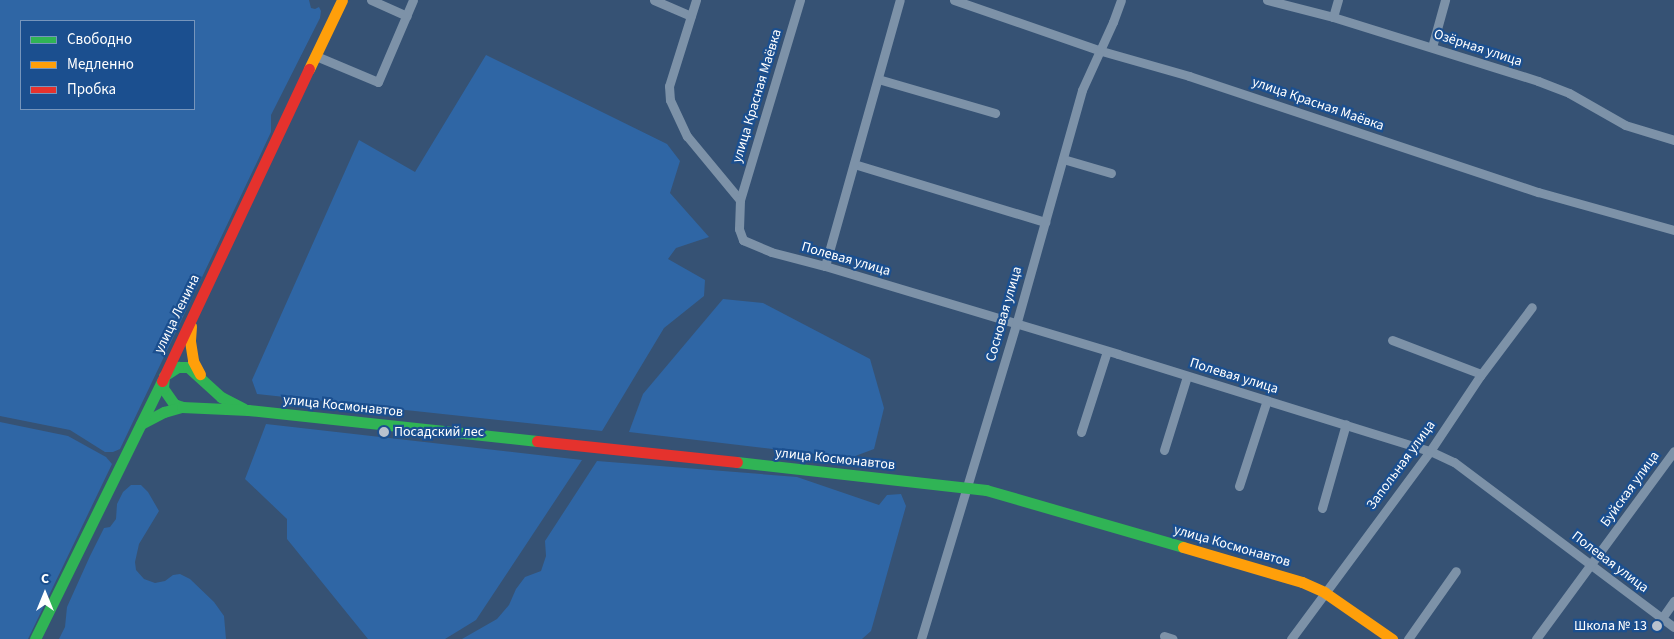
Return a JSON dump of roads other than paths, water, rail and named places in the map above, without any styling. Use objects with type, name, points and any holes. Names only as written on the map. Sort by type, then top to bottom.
[{"type":"street","name":"улица Ленина","points":[[35,639],[193,316],[342,0]]},
{"type":"street","points":[[371,0],[407,16]]},
{"type":"street","points":[[316,56],[378,82],[414,0]]},
{"type":"street","points":[[654,0],[691,16]]},
{"type":"street","name":"улица Красная Маёвка","points":[[696,0],[669,86],[670,100],[687,136],[740,200]]},
{"type":"street","name":"улица Красная Маёвка","points":[[743,240],[739,229],[740,200],[800,0]]},
{"type":"street","points":[[825,266],[900,0]]},
{"type":"street","name":"улица Красная Маёвка","points":[[954,0],[1098,50],[1189,76],[1538,192],[1674,230]]},
{"type":"street","name":"Сосновая улица","points":[[922,639],[1016,325],[1082,90],[1098,50],[1113,22],[1120,0]]},
{"type":"street","name":"Озёрная улица","points":[[1267,0],[1333,17],[1538,81],[1569,94],[1625,125],[1674,140]]},
{"type":"street","points":[[1333,17],[1338,0]]},
{"type":"street","points":[[1432,48],[1445,0]]},
{"type":"street","points":[[878,79],[995,113]]},
{"type":"street","points":[[1063,159],[1111,173]]},
{"type":"street","points":[[854,164],[1045,222]]},
{"type":"street","name":"Полевая улица","points":[[743,240],[771,252],[825,266],[1107,351],[1430,451],[1454,462],[1674,627]]},
{"type":"street","name":"Запольная улица","points":[[1291,639],[1430,451],[1481,374],[1532,307]]},
{"type":"street","points":[[193,316],[190,341],[193,361],[206,384]]},
{"type":"street","points":[[1392,340],[1481,374]]},
{"type":"street","points":[[1080,432],[1107,351]]},
{"type":"street","points":[[182,407],[174,404],[167,396],[163,388],[164,376],[178,367],[188,367],[221,397],[248,410]]},
{"type":"street","points":[[1164,450],[1187,376]]},
{"type":"street","points":[[1239,486],[1266,400]]},
{"type":"street","points":[[141,424],[164,412],[182,407]]},
{"type":"street","name":"улица Космонавтов","points":[[182,407],[248,410],[986,490],[1302,582],[1324,592],[1392,639]]},
{"type":"street","points":[[1322,508],[1346,424]]},
{"type":"street","name":"Буйская улица","points":[[1536,639],[1674,451]]},
{"type":"street","points":[[1408,639],[1456,571]]},
{"type":"street","points":[[1662,618],[1674,601]]},
{"type":"place","name":"Посадский лес","points":[[384,432]]},
{"type":"place","name":"Школа № 13","points":[[1657,626]]}]
